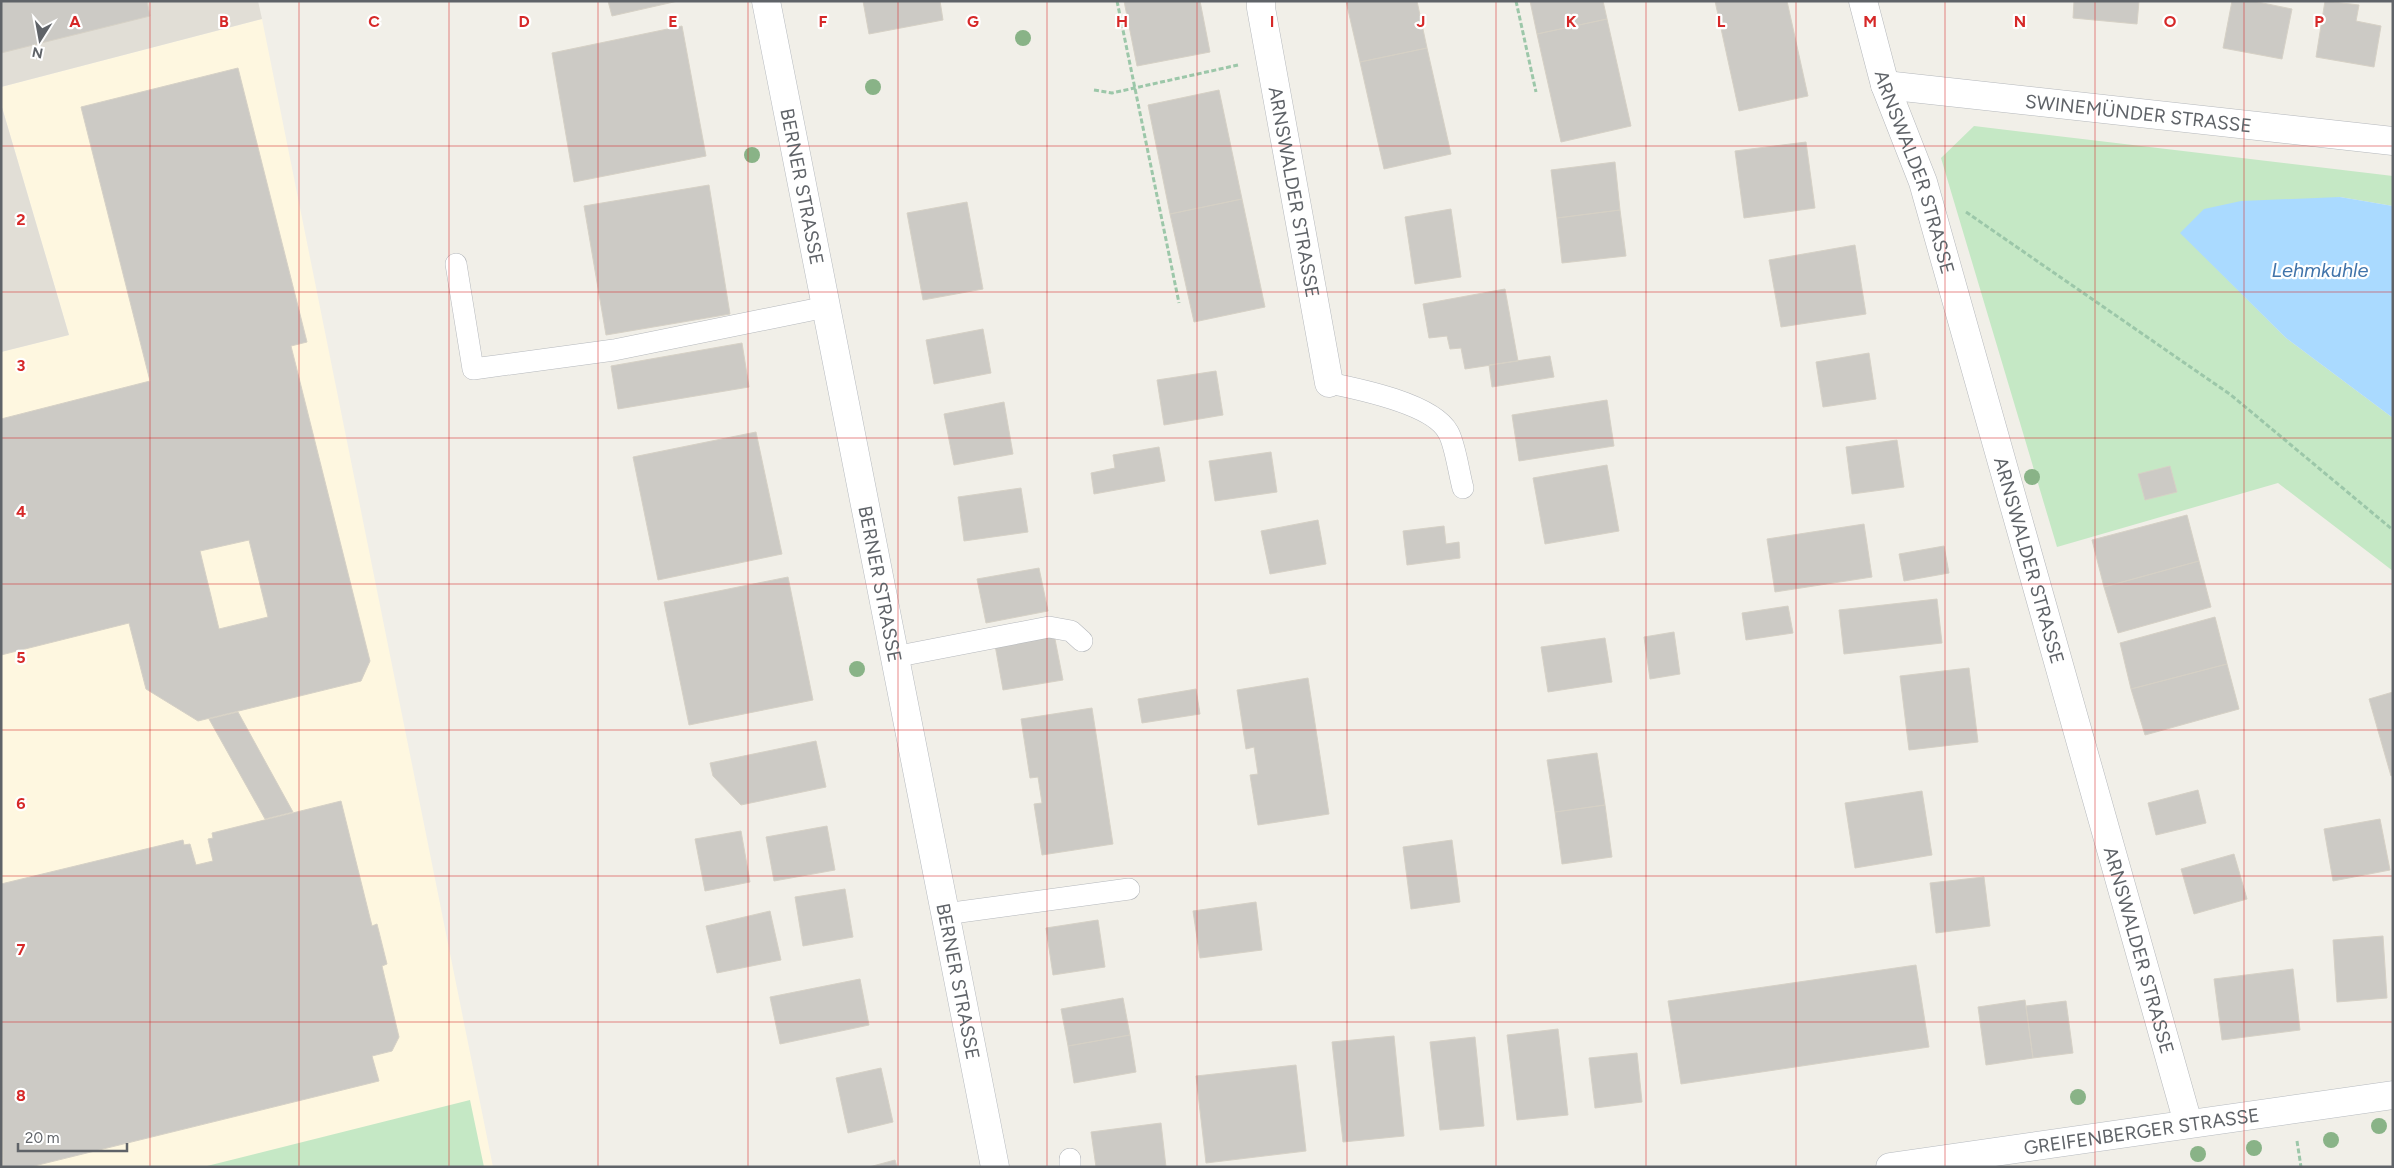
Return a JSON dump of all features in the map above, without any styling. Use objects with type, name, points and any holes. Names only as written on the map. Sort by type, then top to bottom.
[{"type":"street","name":"BERNER STRASSE","points":[[766,1],[994,1167]]},
{"type":"street","name":"ARNSWALDER STRASSE","points":[[1261,1],[1329,383]]},
{"type":"street","name":"ARNSWALDER STRASSE","points":[[1863,1],[1885,85],[1923,182],[2188,1123]]},
{"type":"street","name":"SWINEMÜNDER STRASSE","points":[[1885,85],[2393,141]]},
{"type":"street","name":"GREIFENBERGER STRASSE","points":[[1890,1167],[2393,1095]]},
{"type":"lane","points":[[456,264],[474,369],[614,350],[826,307]]},
{"type":"lane","points":[[1329,383],[1369,390],[1425,411],[1438,421],[1448,432],[1462,488]]},
{"type":"lane","points":[[894,657],[1049,627],[1071,631],[1082,641]]},
{"type":"lane","points":[[945,914],[1129,889]]},
{"type":"path","points":[[1116,1],[1179,303]]},
{"type":"path","points":[[1516,1],[1536,92]]},
{"type":"path","points":[[1094,90],[1112,93],[1270,58]]},
{"type":"path","points":[[1963,210],[2232,395],[2393,530]]},
{"type":"shaded area","points":[[1,1],[258,1],[262,19],[1,87]]},
{"type":"shaded area","points":[[262,19],[493,1167],[1,1167],[1,352],[69,335],[1,104],[1,87]]},
{"type":"shaded area","points":[[1,104],[69,335],[1,352]]},
{"type":"green space","points":[[1974,126],[2393,176],[2393,206],[2340,197],[2181,233],[2286,338],[2393,418],[2393,571],[2278,483],[2057,547],[1941,158]]},
{"type":"green space","points":[[470,1100],[484,1167],[203,1167]]},
{"type":"water","name":"Lehmkuhle","points":[[2340,197],[2393,206],[2393,418],[2286,338],[2180,233],[2204,209],[2241,201]]},
{"type":"building","points":[[1,1],[147,1],[150,16],[1,53]]},
{"type":"building","points":[[608,1],[678,1],[612,16]]},
{"type":"building","points":[[863,1],[940,1],[943,20],[869,34]]},
{"type":"building","points":[[1124,1],[1200,1],[1210,52],[1137,66]]},
{"type":"building","points":[[1346,1],[1417,1],[1427,48],[1360,62]]},
{"type":"building","points":[[1530,1],[1603,1],[1607,19],[1537,34]]},
{"type":"building","points":[[1715,1],[1787,1],[1808,96],[1739,111]]},
{"type":"building","points":[[2074,1],[2139,1],[2137,24],[2073,18]]},
{"type":"building","points":[[2232,1],[2253,1],[2292,9],[2282,59],[2223,48]]},
{"type":"building","points":[[2325,1],[2359,5],[2356,21],[2381,26],[2374,67],[2316,57]]},
{"type":"building","points":[[1607,19],[1631,126],[1561,142],[1537,34]]},
{"type":"building","points":[[682,26],[706,156],[574,182],[552,53]]},
{"type":"building","points":[[1427,48],[1451,154],[1384,169],[1360,62]]},
{"type":"building","points":[[238,68],[307,342],[291,346],[370,661],[361,681],[198,721],[146,689],[129,623],[1,655],[1,419],[150,381],[81,107]],"holes":[[[249,540],[268,617],[219,629],[200,551]]]},
{"type":"building","points":[[1219,90],[1242,199],[1170,214],[1148,105]]},
{"type":"building","points":[[1806,142],[1815,208],[1744,218],[1735,151]]},
{"type":"building","points":[[1615,162],[1620,210],[1557,218],[1551,170]]},
{"type":"building","points":[[709,185],[730,314],[606,335],[584,206]]},
{"type":"building","points":[[1242,199],[1265,307],[1194,322],[1170,214]]},
{"type":"building","points":[[967,202],[983,289],[923,300],[907,213]]},
{"type":"building","points":[[1451,209],[1461,277],[1415,284],[1405,217]]},
{"type":"building","points":[[1620,210],[1626,256],[1562,263],[1557,218]]},
{"type":"building","points":[[1855,245],[1866,314],[1781,327],[1769,260]]},
{"type":"building","points":[[1505,289],[1518,361],[1465,369],[1461,348],[1450,349],[1447,336],[1429,338],[1423,304]]},
{"type":"building","points":[[983,329],[991,373],[934,384],[926,340]]},
{"type":"building","points":[[742,343],[749,387],[618,409],[611,366]]},
{"type":"building","points":[[1869,353],[1876,399],[1823,407],[1816,362]]},
{"type":"building","points":[[1550,356],[1554,377],[1492,387],[1489,365]]},
{"type":"building","points":[[1216,371],[1223,415],[1164,425],[1157,380]]},
{"type":"building","points":[[1607,400],[1614,446],[1519,461],[1512,415]]},
{"type":"building","points":[[1004,402],[1013,454],[954,465],[944,414]]},
{"type":"building","points":[[756,432],[782,554],[658,580],[633,457]]},
{"type":"building","points":[[1897,440],[1904,487],[1852,494],[1846,447]]},
{"type":"building","points":[[1159,447],[1165,481],[1094,494],[1091,473],[1115,468],[1113,455]]},
{"type":"building","points":[[1271,452],[1277,492],[1215,501],[1209,461]]},
{"type":"building","points":[[1607,465],[1619,531],[1545,544],[1533,478]]},
{"type":"building","points":[[2170,466],[2177,492],[2145,500],[2138,474]]},
{"type":"building","points":[[1021,488],[1028,532],[964,541],[958,497]]},
{"type":"building","points":[[2187,515],[2199,561],[2104,587],[2092,540]]},
{"type":"building","points":[[1318,520],[1326,564],[1270,574],[1261,531]]},
{"type":"building","points":[[1864,524],[1872,577],[1775,592],[1767,539]]},
{"type":"building","points":[[1444,526],[1446,544],[1459,542],[1460,558],[1407,565],[1403,531]]},
{"type":"building","points":[[1944,546],[1949,573],[1904,581],[1899,554]]},
{"type":"building","points":[[2199,561],[2211,607],[2118,633],[2104,587]]},
{"type":"building","points":[[1039,568],[1048,611],[986,623],[977,579]]},
{"type":"building","points":[[788,577],[813,700],[689,725],[664,602]]},
{"type":"building","points":[[1937,599],[1942,643],[1844,654],[1839,610]]},
{"type":"building","points":[[1788,606],[1793,633],[1746,640],[1742,613]]},
{"type":"building","points":[[2215,617],[2227,664],[2131,689],[2120,643]]},
{"type":"building","points":[[1674,632],[1680,674],[1650,679],[1644,637]]},
{"type":"building","points":[[1054,634],[1063,680],[1003,690],[995,645]]},
{"type":"building","points":[[1605,638],[1612,682],[1548,692],[1541,647]]},
{"type":"building","points":[[2227,664],[2239,709],[2145,735],[2131,689]]},
{"type":"building","points":[[1969,668],[1978,742],[1909,750],[1900,676]]},
{"type":"building","points":[[1308,678],[1329,814],[1258,825],[1250,775],[1258,774],[1254,747],[1246,749],[1237,690]]},
{"type":"building","points":[[1196,689],[1200,714],[1142,723],[1138,699]]},
{"type":"building","points":[[2393,692],[2393,775],[2391,776],[2369,699]]},
{"type":"building","points":[[1092,708],[1113,844],[1042,855],[1034,804],[1042,803],[1038,777],[1030,778],[1021,719]]},
{"type":"building","points":[[238,712],[293,812],[265,819],[209,719]]},
{"type":"building","points":[[816,741],[826,787],[741,805],[713,776],[710,763]]},
{"type":"building","points":[[1597,753],[1605,805],[1555,812],[1547,760]]},
{"type":"building","points":[[2198,790],[2206,823],[2156,835],[2148,803]]},
{"type":"building","points":[[1922,791],[1932,855],[1855,868],[1845,803]]},
{"type":"building","points":[[341,801],[372,926],[377,924],[387,964],[382,966],[399,1037],[392,1051],[372,1056],[379,1081],[30,1167],[3,1167],[1,884],[183,840],[184,845],[190,844],[196,865],[213,861],[208,839],[213,838],[212,833]]},
{"type":"building","points":[[1605,805],[1612,857],[1562,864],[1555,812]]},
{"type":"building","points":[[2380,819],[2390,870],[2333,881],[2324,829]]},
{"type":"building","points":[[827,826],[835,870],[774,881],[766,837]]},
{"type":"building","points":[[741,831],[750,882],[705,891],[695,839]]},
{"type":"building","points":[[1452,840],[1460,902],[1411,909],[1403,847]]},
{"type":"building","points":[[2234,854],[2247,899],[2194,914],[2181,869]]},
{"type":"building","points":[[1984,877],[1990,926],[1936,933],[1930,883]]},
{"type":"building","points":[[845,889],[853,937],[803,946],[795,897]]},
{"type":"building","points":[[1256,902],[1262,950],[1200,958],[1193,911]]},
{"type":"building","points":[[770,911],[781,960],[717,973],[706,926]]},
{"type":"building","points":[[1098,920],[1105,967],[1053,975],[1046,928]]},
{"type":"building","points":[[2383,936],[2387,998],[2337,1002],[2333,940]]},
{"type":"building","points":[[1916,965],[1929,1047],[1681,1084],[1668,1001]]},
{"type":"building","points":[[2293,969],[2300,1030],[2222,1040],[2214,979]]},
{"type":"building","points":[[860,979],[869,1025],[780,1044],[770,997]]},
{"type":"building","points":[[1123,998],[1130,1035],[1068,1046],[1061,1009]]},
{"type":"building","points":[[2025,1000],[2033,1058],[1986,1065],[1978,1007]]},
{"type":"building","points":[[2066,1001],[2073,1053],[2033,1058],[2026,1006]]},
{"type":"building","points":[[1558,1029],[1568,1115],[1517,1120],[1507,1035]]},
{"type":"building","points":[[1130,1035],[1136,1072],[1074,1083],[1068,1046]]},
{"type":"building","points":[[1394,1036],[1404,1136],[1343,1142],[1332,1042]]},
{"type":"building","points":[[1475,1037],[1484,1126],[1440,1130],[1430,1042]]},
{"type":"building","points":[[1637,1053],[1642,1102],[1595,1108],[1589,1058]]},
{"type":"building","points":[[1296,1065],[1306,1151],[1206,1163],[1196,1076]]},
{"type":"building","points":[[881,1068],[893,1122],[848,1133],[836,1078]]},
{"type":"building","points":[[1161,1123],[1166,1167],[1096,1167],[1091,1132]]},
{"type":"building","points":[[895,1160],[897,1167],[869,1167]]}]
